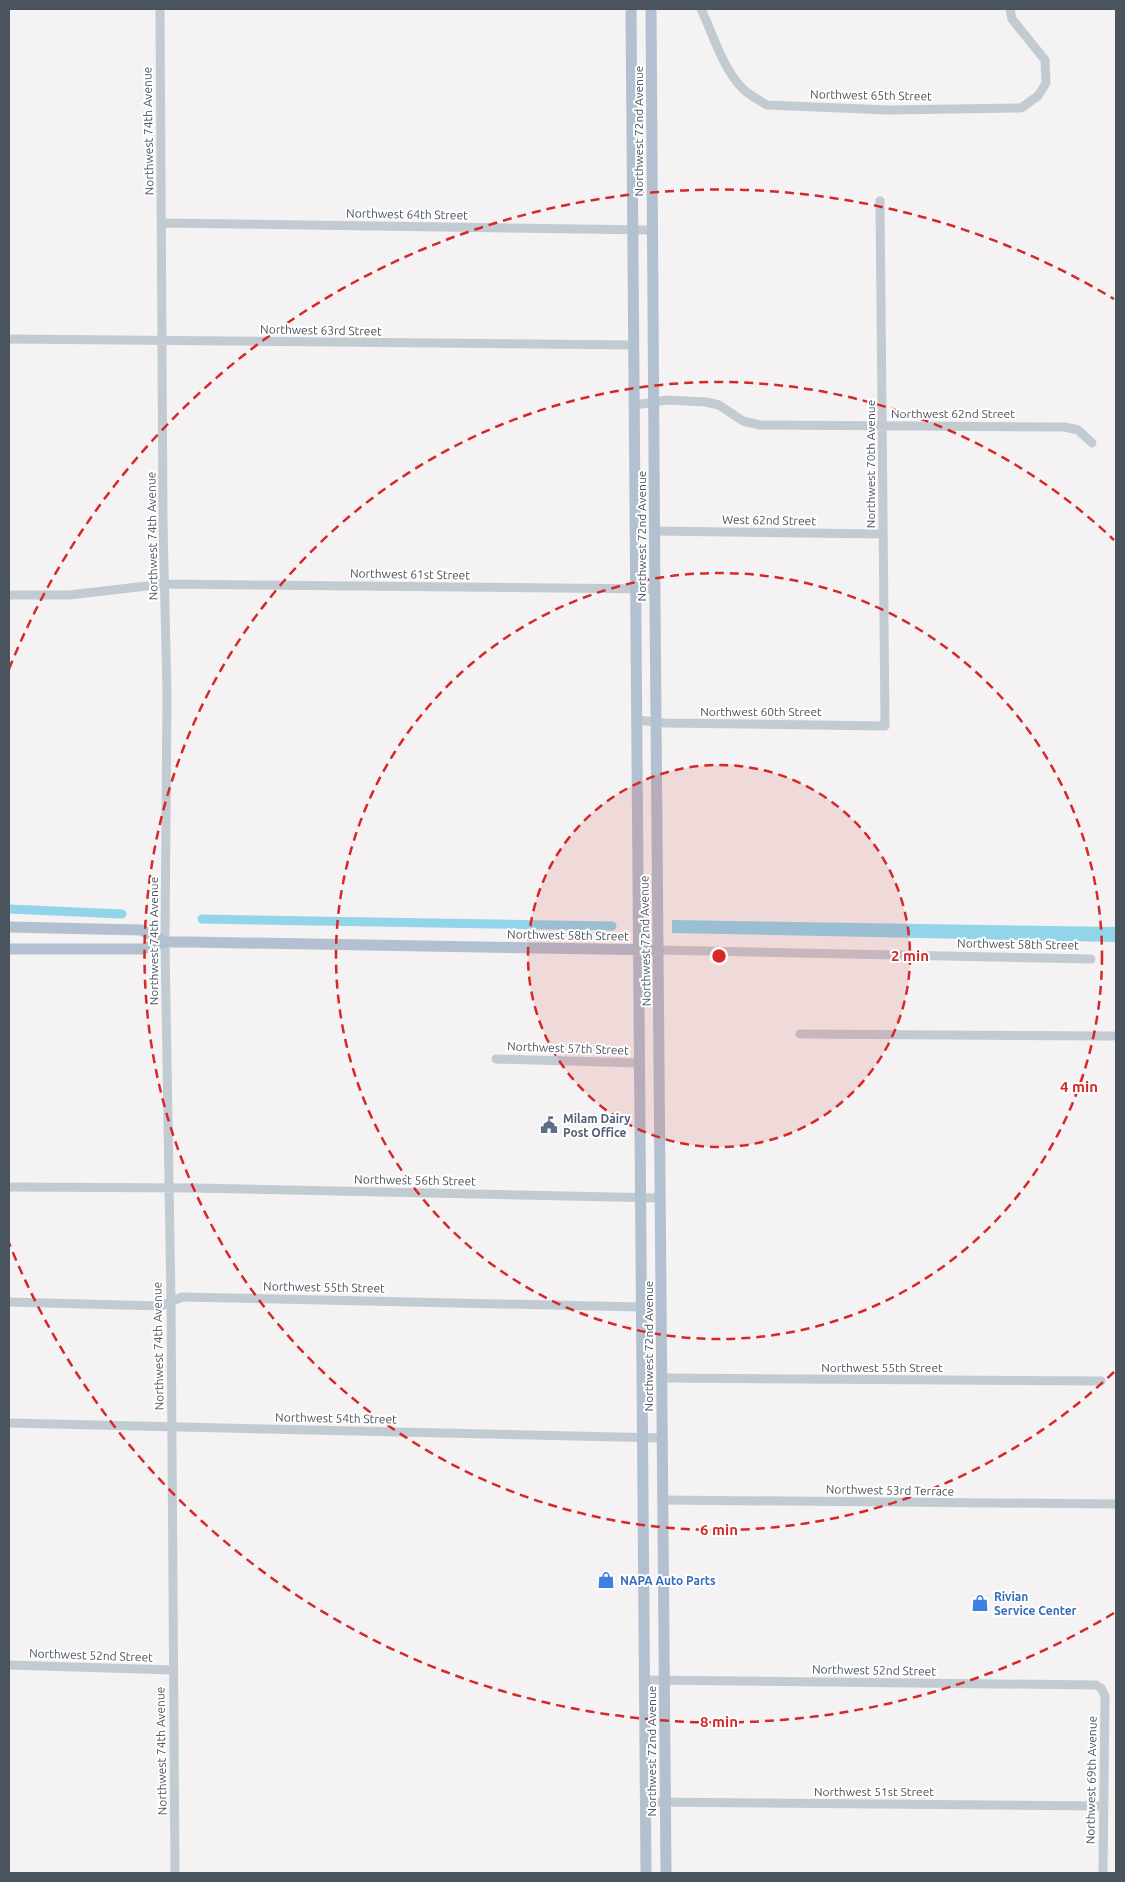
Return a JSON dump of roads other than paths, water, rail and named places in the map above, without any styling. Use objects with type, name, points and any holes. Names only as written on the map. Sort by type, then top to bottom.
[{"type":"main road","name":"Northwest 72nd Avenue","points":[[631,9],[646,1873]]},
{"type":"main road","name":"Northwest 72nd Avenue","points":[[651,9],[666,1873]]},
{"type":"main road","name":"Northwest 58th Street","points":[[9,927],[141,930],[165,942]]},
{"type":"main road","name":"Northwest 58th Street","points":[[9,949],[142,949],[165,942],[659,950]]},
{"type":"street","name":"Northwest 74th Avenue","points":[[160,9],[164,584],[167,693],[165,942],[172,1426],[175,1873]]},
{"type":"street","name":"Northwest 65th Street","points":[[701,9],[720,55],[741,87],[754,98],[767,105],[888,110],[1021,108],[1038,96],[1046,83],[1045,60],[1012,19],[1010,9]]},
{"type":"street","name":"Northwest 70th Avenue","points":[[880,201],[885,726]]},
{"type":"street","name":"Northwest 64th Street","points":[[162,223],[652,230]]},
{"type":"street","name":"Northwest 63rd Street","points":[[9,339],[634,345]]},
{"type":"street","name":"Northwest 62nd Street","points":[[635,405],[667,400],[706,402],[719,405],[743,421],[760,425],[1064,427],[1078,430],[1092,443]]},
{"type":"street","name":"West 62nd Street","points":[[654,531],[883,534]]},
{"type":"street","name":"Northwest 61st Street","points":[[9,594],[69,595],[164,584],[655,589]]},
{"type":"street","name":"Northwest 60th Street","points":[[637,720],[656,722],[885,726]]},
{"type":"street","name":"Northwest 58th Street","points":[[659,950],[1091,959]]},
{"type":"street","points":[[800,1034],[1113,1036]]},
{"type":"street","name":"Northwest 57th Street","points":[[496,1059],[640,1062]]},
{"type":"street","name":"Northwest 56th Street","points":[[9,1187],[660,1198]]},
{"type":"street","name":"Northwest 55th Street","points":[[9,1302],[162,1306],[182,1297],[641,1307]]},
{"type":"street","name":"Northwest 55th Street","points":[[662,1378],[1101,1381]]},
{"type":"street","name":"Northwest 54th Street","points":[[9,1423],[662,1438]]},
{"type":"street","name":"Northwest 53rd Terrace","points":[[663,1500],[1116,1504]]},
{"type":"street","name":"Northwest 52nd Street","points":[[9,1665],[173,1670]]},
{"type":"street","name":"Northwest 52nd Street","points":[[645,1680],[1096,1685],[1101,1688]]},
{"type":"street","name":"Northwest 69th Avenue","points":[[1101,1688],[1104,1696],[1103,1873]]},
{"type":"street","name":"Northwest 51st Street","points":[[646,1802],[1103,1806]]},
{"type":"water","points":[[672,920],[1116,927],[1116,942],[672,933]]},
{"type":"waterway","points":[[9,909],[122,914]]},
{"type":"waterway","points":[[202,919],[612,926]]},
{"type":"place","name":"Milam Dairy Post Office","points":[[549,1125]]},
{"type":"place","name":"NAPA Auto Parts","points":[[606,1580]]},
{"type":"place","name":"Rivian Service Center","points":[[980,1603]]}]
